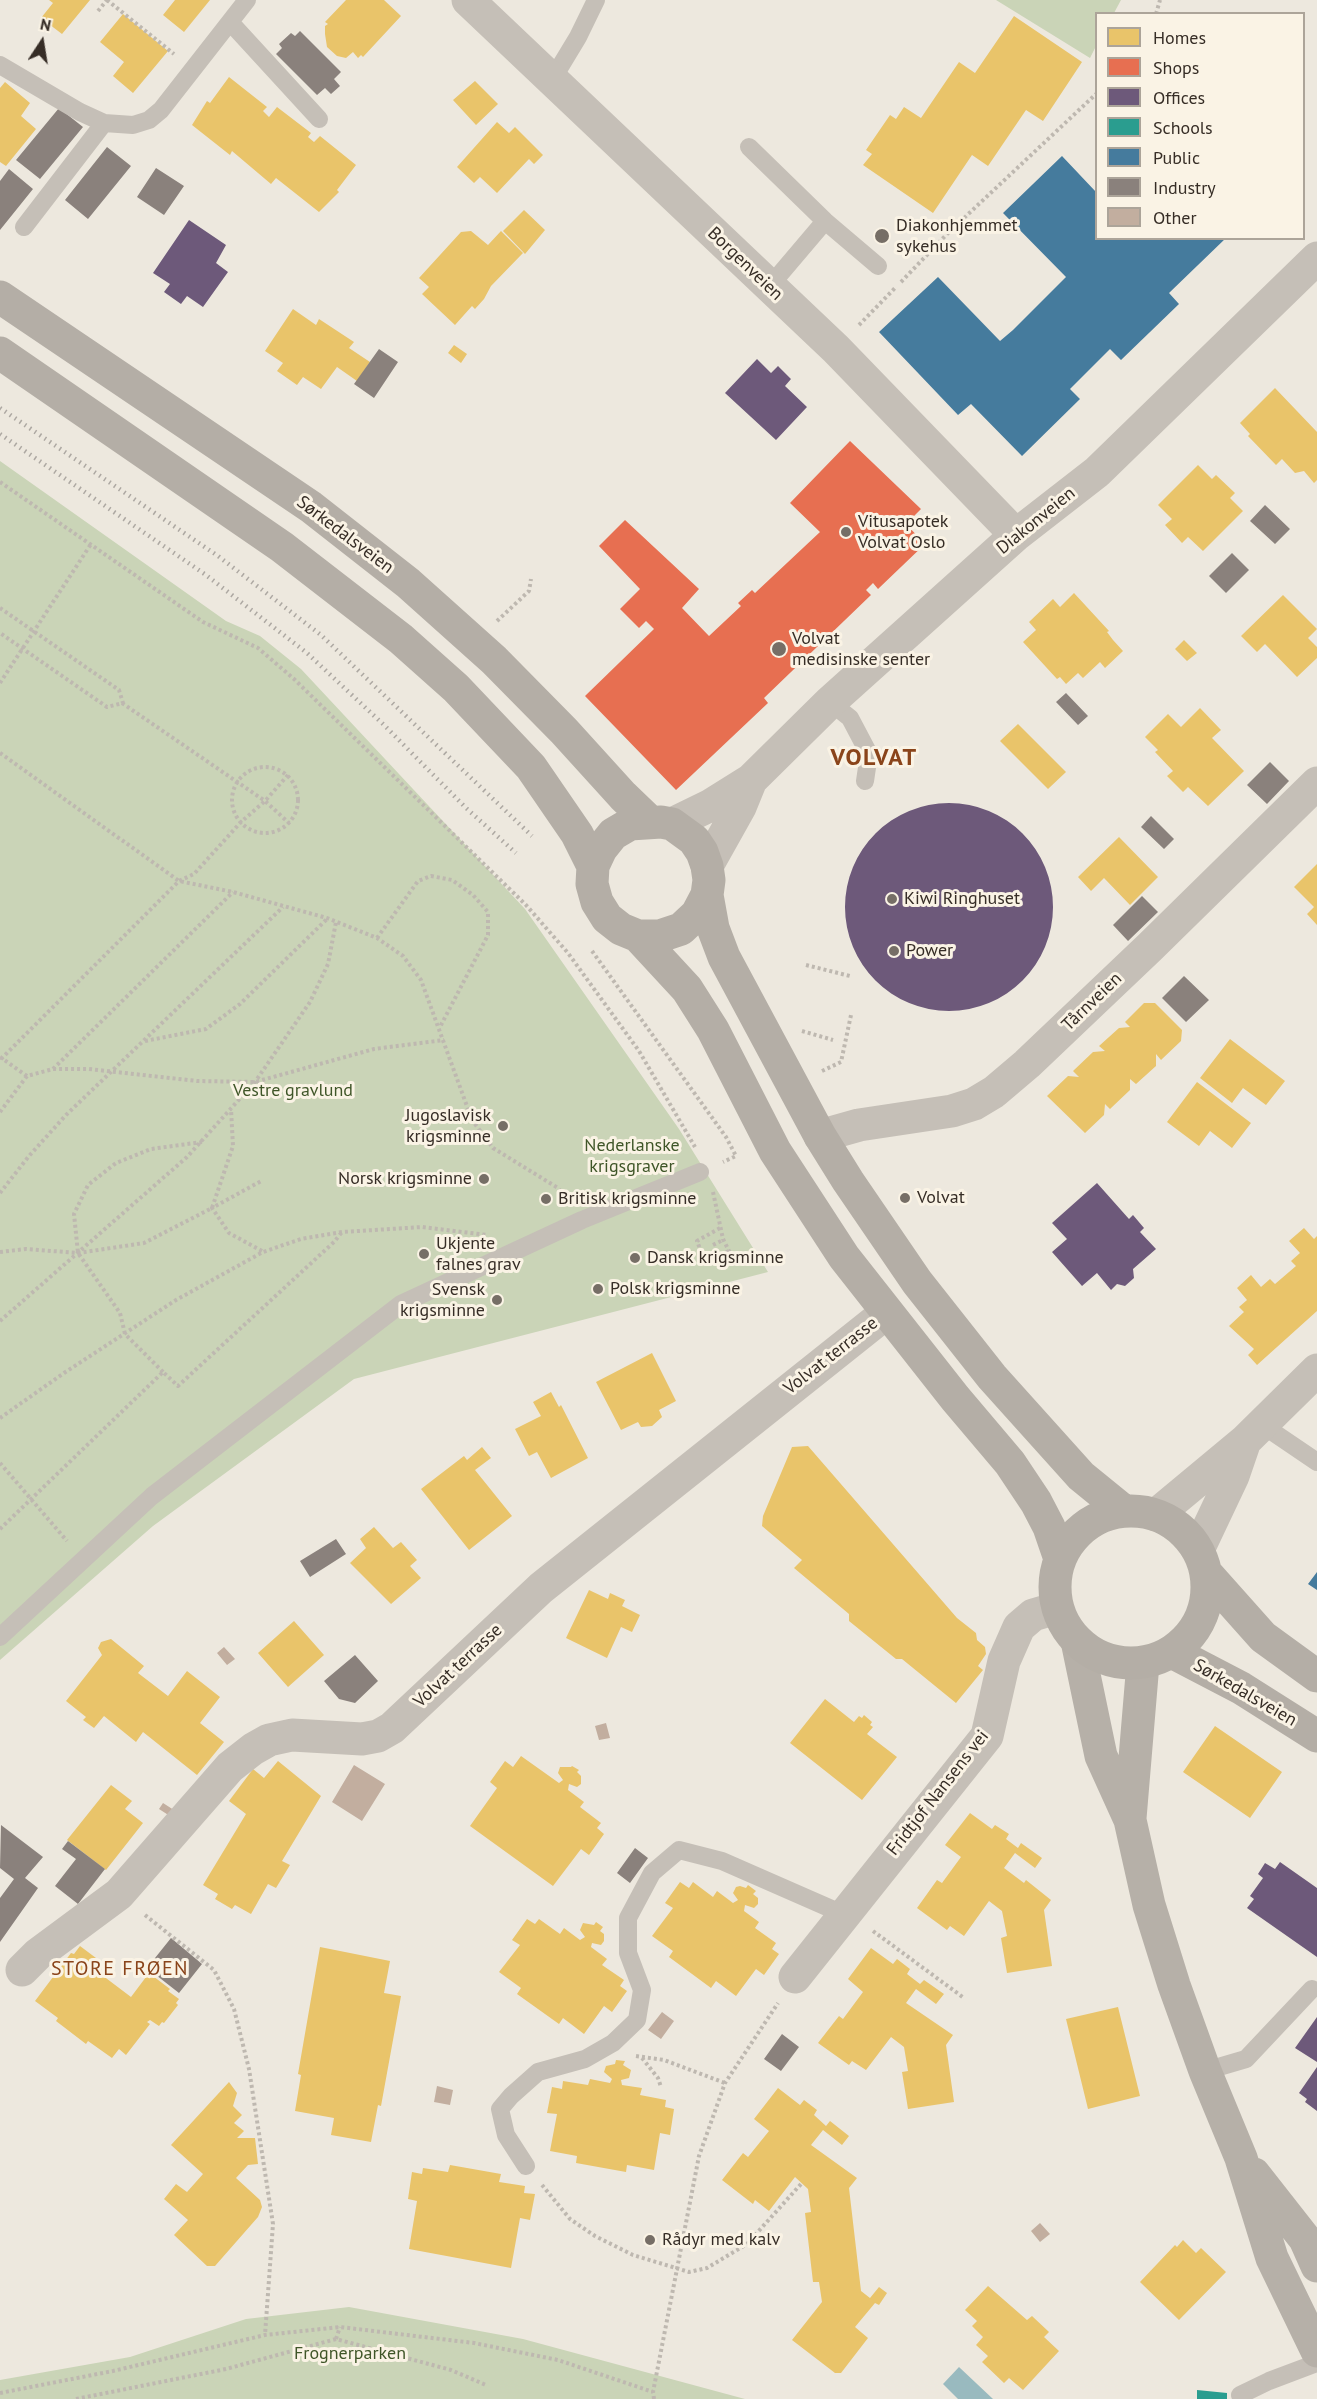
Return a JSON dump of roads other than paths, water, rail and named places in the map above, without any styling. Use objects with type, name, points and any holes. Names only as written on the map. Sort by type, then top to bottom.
[{"type":"main road","name":"Sørkedalsveien","points":[[0,297],[310,507],[400,576],[494,660],[623,796],[660,823]]},
{"type":"main road","points":[[0,353],[282,547],[401,639],[463,695],[531,767],[576,834],[593,866]]},
{"type":"main road","points":[[707,880],[697,914],[681,929],[660,936],[638,936],[621,929],[607,918],[597,902],[592,884],[593,866],[601,849],[613,834],[630,824],[660,823],[694,840],[702,852],[707,880],[713,928],[723,957],[820,1137],[917,1282],[992,1377],[1082,1476],[1124,1511]]},
{"type":"main road","points":[[638,936],[692,998],[713,1030],[775,1151],[844,1257],[886,1312],[1010,1463],[1036,1502],[1049,1527],[1060,1559]]},
{"type":"main road","points":[[1202,1561],[1207,1596],[1201,1618],[1189,1637],[1157,1657],[1119,1663],[1096,1655],[1077,1641],[1065,1625],[1057,1608],[1054,1583],[1060,1559],[1074,1536],[1097,1518],[1124,1511],[1140,1511],[1156,1515],[1180,1529],[1202,1561],[1263,1637],[1317,1676]]},
{"type":"main road","name":"Sørkedalsveien","points":[[1157,1657],[1249,1693],[1317,1736]]},
{"type":"street","name":"Borgenveien","points":[[468,0],[836,349],[1016,535]]},
{"type":"street","name":"Diakonveien","points":[[660,823],[711,805],[751,780],[830,702],[1016,535],[1097,472],[1317,258]]},
{"type":"street","name":"Diakonveien","points":[[707,880],[751,780]]},
{"type":"street","name":"Tårnveien","points":[[820,1137],[859,1125],[952,1111],[974,1104],[994,1092],[1027,1064],[1150,947],[1317,783]]},
{"type":"street","name":"Volvat terrasse","points":[[22,1970],[38,1954],[119,1894],[230,1767],[253,1749],[269,1740],[292,1735],[362,1739],[378,1737],[392,1728],[541,1588],[886,1312]]},
{"type":"street","points":[[1156,1515],[1253,1432],[1317,1370]]},
{"type":"street","points":[[1202,1561],[1233,1476],[1253,1432]]},
{"type":"street","name":"Fridtjof Nansens vei","points":[[795,1977],[987,1736],[1004,1661],[1019,1627],[1033,1615],[1057,1608]]},
{"type":"street","points":[[1077,1641],[1101,1756],[1130,1820],[1149,1905],[1174,1985],[1205,2072],[1242,2158],[1272,2258],[1317,2351]]},
{"type":"street","points":[[1130,1820],[1157,1657]]},
{"type":"street","points":[[1242,2158],[1305,2239],[1317,2266]]},
{"type":"lane","points":[[0,65],[80,112],[104,123],[118,125],[149,120],[161,110],[247,0]]},
{"type":"lane","points":[[552,80],[597,0]]},
{"type":"lane","points":[[230,22],[319,119]]},
{"type":"lane","points":[[24,227],[104,123]]},
{"type":"lane","points":[[749,147],[825,221],[878,266]]},
{"type":"lane","points":[[769,287],[825,221]]},
{"type":"lane","points":[[830,702],[850,718],[869,754],[865,782]]},
{"type":"lane","points":[[0,1637],[152,1496],[401,1304],[582,1220],[700,1172]]},
{"type":"lane","points":[[1253,1432],[1317,1462]]},
{"type":"lane","points":[[526,2166],[506,2135],[500,2109],[538,2072],[585,2060],[613,2043],[637,2020],[642,1990],[628,1953],[628,1918],[652,1873],[679,1850],[722,1861],[845,1912]]},
{"type":"lane","points":[[1205,2072],[1246,2059],[1312,1989]]},
{"type":"lane","points":[[1240,2395],[1317,2363]]},
{"type":"water","points":[[959,2367],[993,2399],[958,2399],[943,2384]]},
{"type":"railway","points":[[0,408],[218,556],[321,635],[532,836]]},
{"type":"railway","points":[[0,434],[206,575],[307,653],[384,725],[466,808],[516,853]]},
{"type":"place","name":"Diakonhjemmet sykehus","points":[[882,236]]},
{"type":"place","name":"Vitusapotek Volvat Oslo","points":[[846,532]]},
{"type":"place","name":"Volvat medisinske senter","points":[[779,649]]},
{"type":"place","name":"Kiwi Ringhuset","points":[[892,899]]},
{"type":"place","name":"Power","points":[[894,951]]},
{"type":"place","name":"Jugoslavisk krigsminne","points":[[503,1126]]},
{"type":"place","name":"Norsk krigsminne","points":[[484,1179]]},
{"type":"place","name":"Volvat","points":[[905,1198]]},
{"type":"place","name":"Britisk krigsminne","points":[[546,1199]]},
{"type":"place","name":"Ukjente falnes grav","points":[[424,1254]]},
{"type":"place","name":"Dansk krigsminne","points":[[635,1258]]},
{"type":"place","name":"Polsk krigsminne","points":[[598,1289]]},
{"type":"place","name":"Svensk krigsminne","points":[[497,1300]]},
{"type":"place","name":"Rådyr med kalv","points":[[650,2240]]},
{"type":"district","name":"VOLVAT","points":[[874,758]]},
{"type":"district","name":"STORE FRØEN","points":[[120,1969]]},
{"type":"park label","name":"Vestre gravlund","points":[[293,1091]]},
{"type":"park label","name":"Nederlanske krigsgraver","points":[[632,1156]]},
{"type":"park label","name":"Frognerparken","points":[[350,2354]]}]
